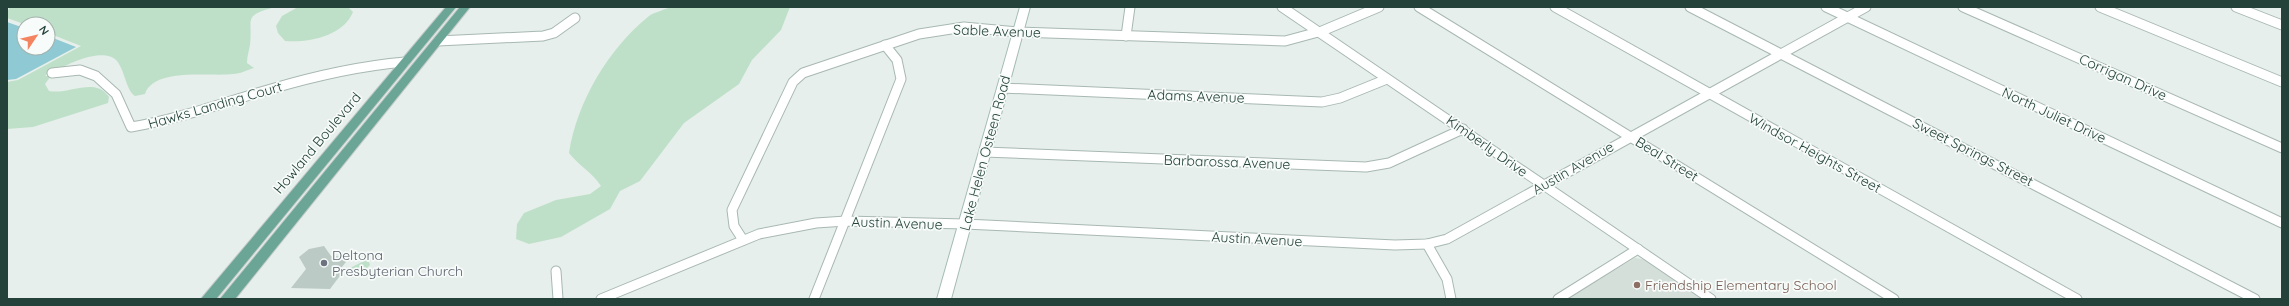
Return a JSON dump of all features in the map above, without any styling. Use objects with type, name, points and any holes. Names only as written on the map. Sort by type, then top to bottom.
[{"type":"main road","name":"Howland Boulevard","points":[[208,299],[451,7]]},
{"type":"main road","name":"Howland Boulevard","points":[[227,299],[465,7]]},
{"type":"street","name":"Lake Helen Osteen Road","points":[[944,299],[1025,7]]},
{"type":"street","points":[[1126,36],[1130,7]]},
{"type":"street","name":"Kimberly Drive","points":[[1282,7],[1711,299]]},
{"type":"street","name":"Sable Avenue","points":[[743,240],[733,227],[731,218],[732,210],[793,82],[803,73],[919,34],[964,27],[1018,32],[1269,41],[1304,38],[1320,33],[1380,7]]},
{"type":"street","name":"Beal Street","points":[[1419,7],[1894,299]]},
{"type":"street","name":"Windsor Heights Street","points":[[1555,7],[2077,299]]},
{"type":"street","name":"Sweet Springs Street","points":[[1690,7],[1782,53],[2255,299]]},
{"type":"street","name":"North Juliet Drive","points":[[1826,7],[2282,223]]},
{"type":"street","name":"Austin Avenue","points":[[601,299],[743,240],[795,226],[846,221],[965,224],[1395,245],[1427,244],[1447,239],[1630,136],[1710,94],[1866,7]]},
{"type":"street","name":"Corrigan Drive","points":[[1963,7],[2282,148]]},
{"type":"street","points":[[2100,7],[2282,82]]},
{"type":"street","points":[[2236,7],[2282,25]]},
{"type":"street","points":[[438,40],[543,36],[554,33],[575,18]]},
{"type":"street","points":[[814,299],[901,79],[902,70],[897,57],[885,45]]},
{"type":"street","name":"Hawks Landing Court","points":[[52,73],[80,70],[96,76],[116,94],[122,113],[131,127],[160,123],[250,95],[331,73],[372,64],[406,62]]},
{"type":"street","name":"Adams Avenue","points":[[1002,88],[1322,102],[1340,98],[1387,79]]},
{"type":"street","name":"Barbarossa Avenue","points":[[984,152],[1366,167],[1389,164],[1463,129]]},
{"type":"street","points":[[1427,244],[1447,279],[1452,299]]},
{"type":"street","points":[[1558,299],[1638,249]]},
{"type":"street","points":[[556,271],[558,299]]},
{"type":"shaded area","name":"Friendship Elementary School","points":[[1635,258],[1648,260],[1704,299],[1565,299]]},
{"type":"green space","points":[[10,7],[275,7],[258,13],[251,19],[251,36],[247,63],[254,68],[236,74],[184,75],[171,77],[159,80],[150,86],[145,94],[135,96],[132,93],[117,61],[104,55],[88,57],[48,73],[45,76],[51,76],[45,84],[49,91],[56,92],[89,87],[97,88],[109,97],[108,103],[33,127],[7,129],[7,82],[18,80],[81,46],[56,36],[56,16],[16,16],[16,21],[7,18],[7,12]]},
{"type":"green space","points":[[298,7],[348,7],[353,12],[342,27],[324,36],[304,41],[285,41],[278,33],[276,26],[282,16]]},
{"type":"green space","points":[[671,7],[790,7],[781,30],[752,60],[739,84],[684,123],[640,181],[620,191],[610,209],[561,237],[529,244],[516,239],[517,224],[524,213],[556,200],[590,194],[601,186],[598,181],[569,153],[579,115],[597,78],[620,44],[649,16]]},
{"type":"green space","points":[[366,260],[370,265],[363,272],[353,276],[346,273],[348,269]]},
{"type":"water","points":[[7,22],[16,25],[16,56],[56,56],[56,39],[76,47],[16,79],[7,80]]},
{"type":"building","name":"Deltona Presbyterian Church","points":[[324,246],[331,256],[350,257],[337,273],[342,273],[330,289],[291,288],[306,269],[299,257],[309,249]]},
{"type":"place","name":"Deltona Presbyterian Church","points":[[324,263]]},
{"type":"place","name":"Friendship Elementary School","points":[[1637,285]]}]
